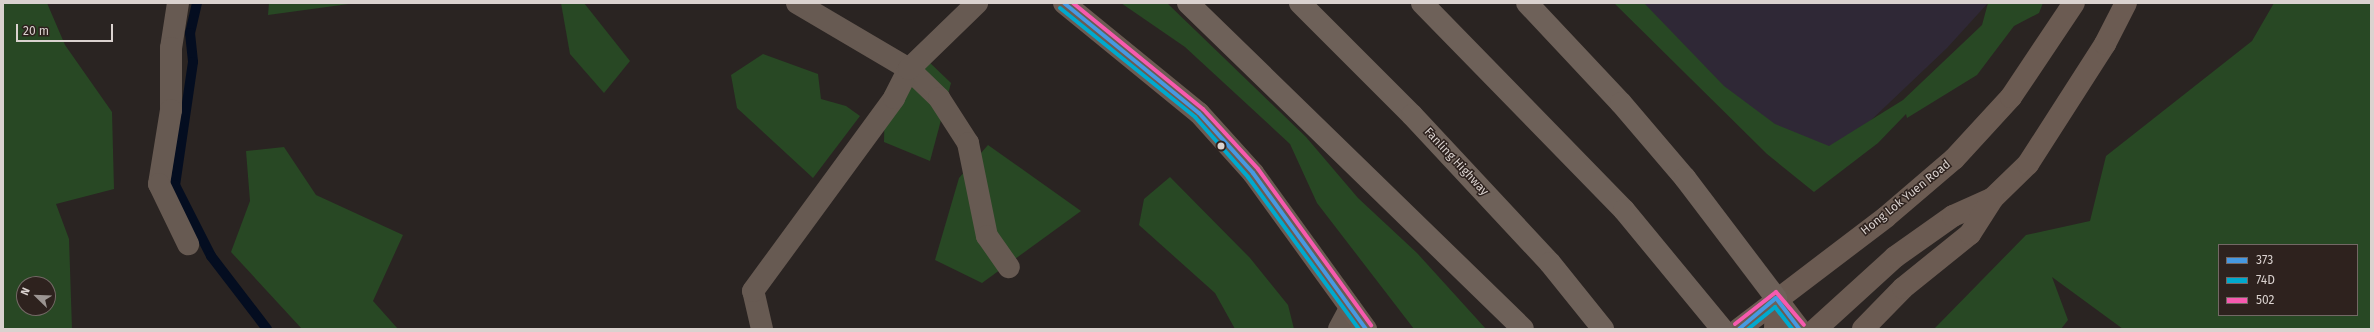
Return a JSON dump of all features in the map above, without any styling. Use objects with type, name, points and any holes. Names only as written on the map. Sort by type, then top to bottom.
[{"type":"highway","points":[[1188,3],[1523,329]]},
{"type":"highway","name":"Fanling Highway","points":[[1300,3],[1462,168],[1550,263],[1603,329]]},
{"type":"highway","points":[[1422,3],[1624,210],[1722,329]]},
{"type":"highway","points":[[1526,3],[1670,161],[1776,298]]},
{"type":"street","points":[[178,3],[171,48],[171,110],[159,184],[188,244]]},
{"type":"street","points":[[797,3],[909,69],[939,98],[968,143],[987,236],[1009,267]]},
{"type":"street","points":[[762,329],[753,290],[894,98],[909,69],[977,3]]},
{"type":"street","points":[[1064,3],[1199,113],[1252,173],[1366,329]]},
{"type":"street","name":"Hong Lok Yuen Road","points":[[1739,329],[1776,298],[1886,217],[1954,159],[2011,97],[2074,3]]},
{"type":"street","points":[[1863,329],[1903,288],[1970,234],[1993,198],[2028,164],[2101,50],[2126,3]]},
{"type":"street","points":[[1816,329],[1895,257],[1953,216],[1993,198]]},
{"type":"street","points":[[1775,329],[1776,298]]},
{"type":"street","points":[[1776,298],[1799,329]]},
{"type":"street","points":[[1339,329],[1350,308]]},
{"type":"shaded area","points":[[1639,3],[1988,3],[1947,48],[1810,178]]},
{"type":"green space","points":[[3,3],[47,3],[65,45],[112,112],[114,189],[56,204],[69,239],[72,329],[3,329]]},
{"type":"green space","points":[[269,3],[356,3],[268,15]]},
{"type":"green space","points":[[561,3],[584,3],[630,61],[604,93],[570,54]]},
{"type":"green space","points":[[1121,3],[1167,3],[1306,137],[1358,198],[1417,253],[1486,329],[1414,329],[1317,203],[1290,144],[1185,47]]},
{"type":"green space","points":[[1614,3],[1644,3],[1724,86],[1775,124],[1829,146],[1903,100],[1982,25],[1988,3],[2043,3],[2039,13],[2014,26],[1977,75],[1907,118],[1906,114],[1878,143],[1814,192],[1767,154]]},
{"type":"green space","points":[[2274,3],[2371,3],[2371,329],[2123,329],[2052,277],[2068,320],[2061,329],[1934,329],[2026,235],[2090,221],[2106,156],[2252,41]]},
{"type":"green space","points":[[763,54],[818,74],[821,99],[846,106],[860,116],[813,178],[737,108],[731,75]]},
{"type":"green space","points":[[927,60],[951,83],[930,161],[884,142],[885,91]]},
{"type":"green space","points":[[988,145],[1081,211],[982,283],[935,260],[959,178]]},
{"type":"green space","points":[[284,147],[316,195],[403,235],[373,301],[398,329],[302,329],[231,252],[250,201],[246,151]]},
{"type":"green space","points":[[1170,177],[1250,258],[1288,305],[1294,329],[1235,329],[1215,293],[1139,225],[1144,199]]},
{"type":"waterway","points":[[197,3],[190,33],[193,62],[175,185],[211,256],[267,329]]},
{"type":"transit line","name":"373","points":[[1064,3],[1199,113],[1253,173],[1366,329]]},
{"type":"transit line","name":"502","points":[[1073,3],[1203,109],[1258,169],[1371,325]]},
{"type":"transit line","name":"74D","points":[[1060,8],[1195,117],[1248,177],[1359,329]]},
{"type":"transit line","name":"502","points":[[1735,324],[1776,292],[1804,325]]},
{"type":"transit line","name":"373","points":[[1739,329],[1776,298],[1799,329]]},
{"type":"transit line","name":"74D","points":[[1748,329],[1775,307],[1792,329]]}]
